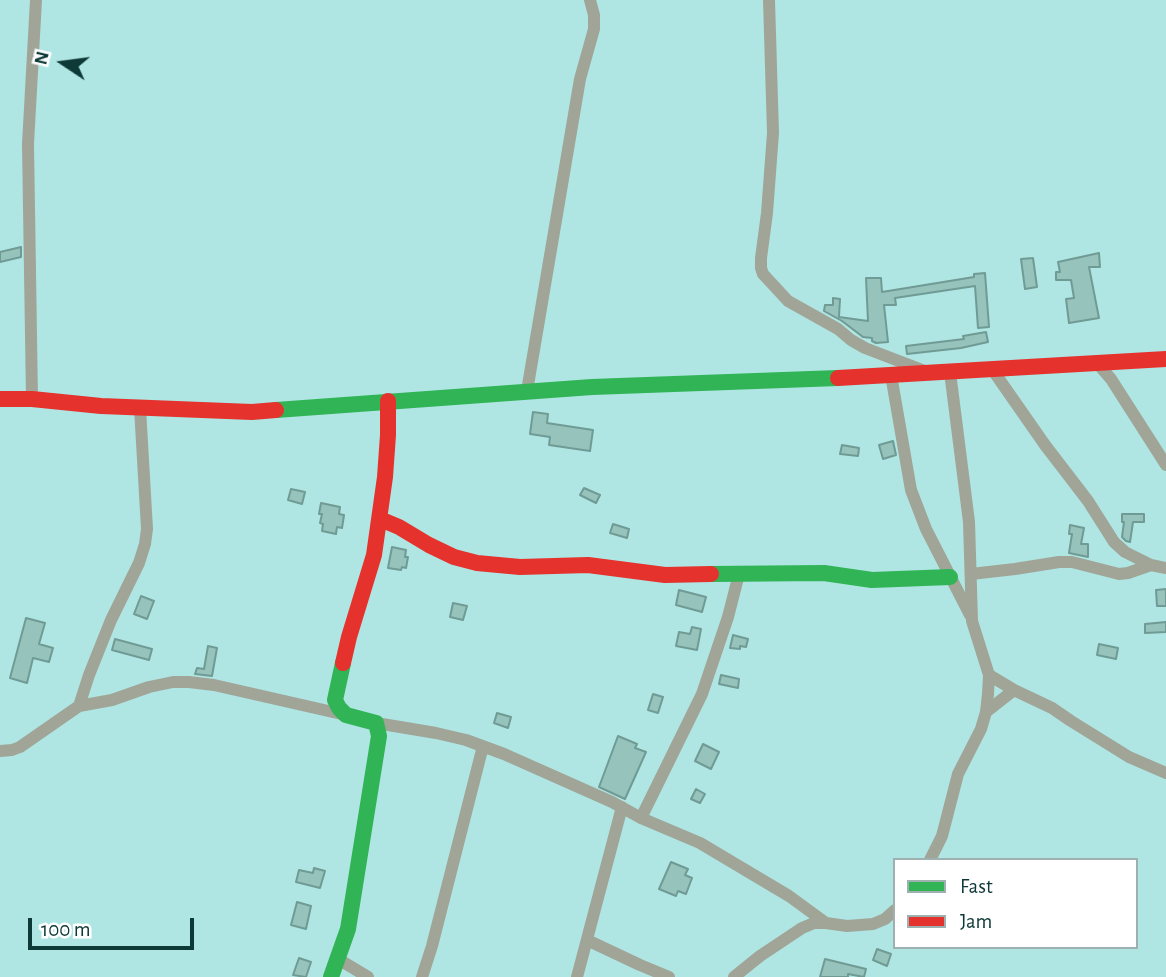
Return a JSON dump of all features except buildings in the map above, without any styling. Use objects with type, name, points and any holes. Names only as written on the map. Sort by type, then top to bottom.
[{"type":"street","points":[[33,399],[28,144],[36,0]]},
{"type":"street","points":[[527,391],[580,79],[594,29],[590,0]]},
{"type":"street","points":[[769,0],[773,133],[761,258],[763,274],[789,301],[838,329],[851,340],[929,373]]},
{"type":"street","points":[[0,399],[252,412],[592,387],[891,375],[1166,359]]},
{"type":"street","points":[[1098,364],[1111,379],[1166,465]]},
{"type":"street","points":[[992,369],[1114,541],[1125,552],[1151,565],[1166,568]]},
{"type":"street","points":[[950,372],[969,522],[972,621]]},
{"type":"street","points":[[891,375],[911,490],[926,529],[972,621],[989,675],[986,712],[973,746],[958,774],[942,836],[931,858]]},
{"type":"street","points":[[346,715],[335,700],[336,691],[374,555],[387,445],[388,401]]},
{"type":"street","points":[[79,706],[102,642],[139,563],[145,544],[147,529],[140,408]]},
{"type":"street","points":[[380,519],[429,545],[477,563],[520,566],[588,565],[665,575],[824,573],[872,580],[950,577]]},
{"type":"street","points":[[971,574],[1059,562],[1128,573],[1151,565]]},
{"type":"street","points":[[641,818],[702,694],[739,573]]},
{"type":"street","points":[[989,675],[1052,708],[1129,757],[1166,773]]},
{"type":"street","points":[[0,751],[20,747],[79,706],[112,700],[173,682],[214,685],[376,723],[436,733],[483,746],[700,843],[789,896],[826,923]]},
{"type":"street","points":[[986,712],[1014,690]]},
{"type":"street","points":[[331,977],[348,929],[374,775],[379,736],[376,723]]},
{"type":"street","points":[[422,977],[483,746]]},
{"type":"street","points":[[653,793],[661,826]]},
{"type":"street","points":[[578,977],[622,807]]},
{"type":"street","points":[[734,977],[760,956],[814,923],[847,926],[873,924],[893,912]]},
{"type":"street","points":[[587,940],[669,977]]},
{"type":"street","points":[[338,959],[368,977]]},
{"type":"traffic: fast","points":[[276,410],[592,387],[838,378]]},
{"type":"traffic: fast","points":[[711,574],[824,573],[872,580],[950,577]]},
{"type":"traffic: fast","points":[[331,977],[348,929],[379,736],[376,723],[346,715],[335,700],[343,663]]},
{"type":"traffic: jam","points":[[838,378],[1166,359]]},
{"type":"traffic: jam","points":[[0,399],[32,399],[101,406],[252,412],[276,410]]},
{"type":"traffic: jam","points":[[343,663],[374,555],[385,477],[388,401]]},
{"type":"traffic: jam","points":[[380,519],[454,557],[477,563],[520,567],[588,565],[665,575],[711,574]]}]
